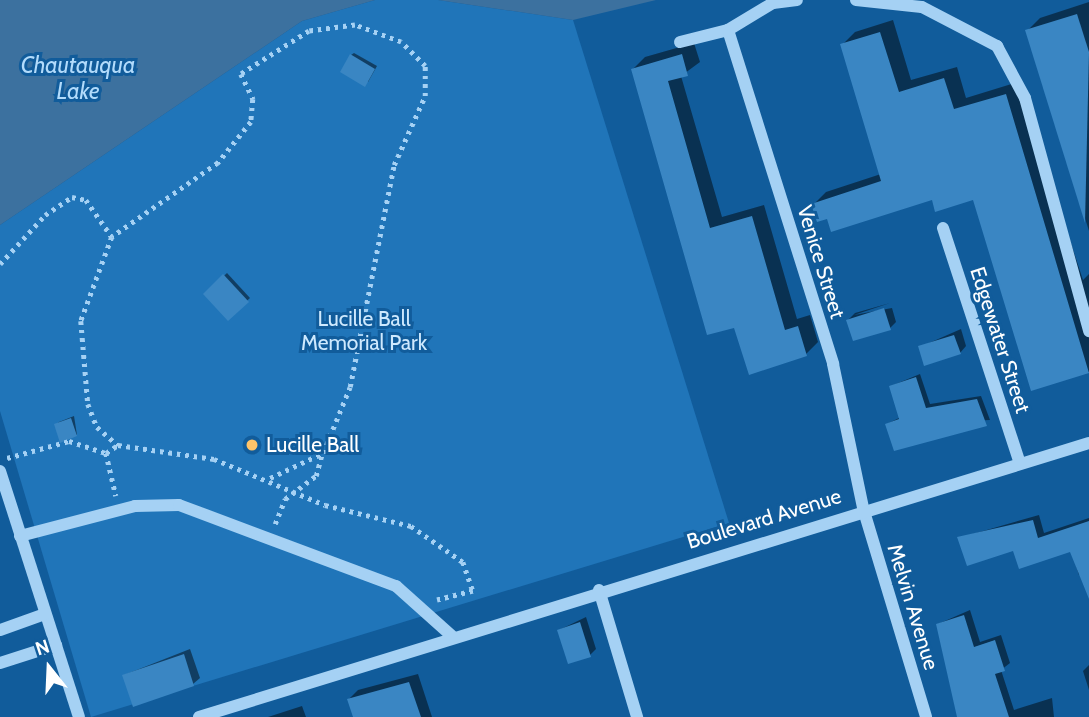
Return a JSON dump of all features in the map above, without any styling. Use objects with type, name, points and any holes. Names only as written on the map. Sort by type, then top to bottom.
[{"type":"street","points":[[680,42],[728,30],[773,3],[797,0]]},
{"type":"street","points":[[856,0],[922,7],[997,46],[1025,98],[1089,331]]},
{"type":"street","name":"Venice Street","points":[[728,30],[833,364],[863,508]]},
{"type":"street","name":"Edgewater Street","points":[[943,228],[1020,463]]},
{"type":"street","name":"Boulevard Avenue","points":[[199,717],[863,508],[1089,443]]},
{"type":"street","points":[[0,471],[79,717]]},
{"type":"street","points":[[20,536],[120,510],[179,505],[396,586],[452,636]]},
{"type":"street","name":"Melvin Avenue","points":[[863,508],[926,717]]},
{"type":"street","points":[[599,590],[636,717]]},
{"type":"street","points":[[0,630],[45,614]]},
{"type":"street","points":[[0,663],[56,645]]},
{"type":"path","points":[[270,538],[285,499],[300,492],[316,476],[350,387],[394,165],[425,96],[425,66],[409,50],[355,25],[309,31],[262,58],[241,74],[253,99],[251,122],[218,163],[113,237],[88,289],[81,341],[88,404],[97,427],[118,446],[214,459],[270,478],[300,492],[376,521],[411,526],[463,562],[473,591],[419,604]]},
{"type":"path","points":[[0,264],[45,215],[72,197],[86,200],[113,237]]},
{"type":"path","points":[[0,460],[69,441],[106,453],[118,446]]},
{"type":"path","points":[[106,453],[120,510]]},
{"type":"path","points":[[270,478],[323,453]]},
{"type":"green space","name":"Lucille Ball Memorial Park","points":[[375,0],[438,0],[573,20],[729,523],[91,717],[0,411],[0,225],[302,21]]},
{"type":"water","name":"Chautauqua Lake","points":[[0,0],[375,0],[302,21],[0,225]]},
{"type":"water","points":[[438,0],[656,0],[573,20]]},
{"type":"building","points":[[1077,14],[1089,52],[1085,223],[1025,30]]},
{"type":"building","points":[[880,32],[899,92],[944,78],[954,109],[1006,94],[1089,373],[1031,391],[973,200],[935,212],[932,200],[831,232],[827,219],[817,222],[811,204],[881,181],[840,44]]},
{"type":"building","points":[[350,54],[375,69],[365,87],[340,72]]},
{"type":"building","points":[[682,54],[688,76],[668,81],[710,228],[752,216],[785,330],[798,326],[807,356],[749,375],[734,328],[707,335],[631,69]]},
{"type":"building","points":[[223,274],[249,302],[228,321],[203,294]]},
{"type":"building","points":[[884,308],[891,330],[853,341],[846,320]]},
{"type":"building","points":[[954,335],[961,354],[924,366],[918,346]]},
{"type":"building","points":[[916,377],[926,408],[977,399],[987,426],[894,451],[885,424],[899,419],[889,386]]},
{"type":"building","points":[[71,418],[77,436],[60,443],[54,424]]},
{"type":"building","points":[[1033,520],[1038,538],[1089,521],[1089,599],[1070,552],[1019,569],[1013,551],[967,566],[957,537]]},
{"type":"building","points":[[964,615],[974,647],[995,640],[1005,671],[995,674],[1009,717],[957,717],[936,624]]},
{"type":"building","points":[[580,622],[591,657],[568,664],[557,630]]},
{"type":"building","points":[[184,654],[194,686],[133,707],[122,675]]},
{"type":"building","points":[[409,682],[421,717],[353,717],[347,699]]},
{"type":"place","name":"Lucille Ball","points":[[252,445]]}]
